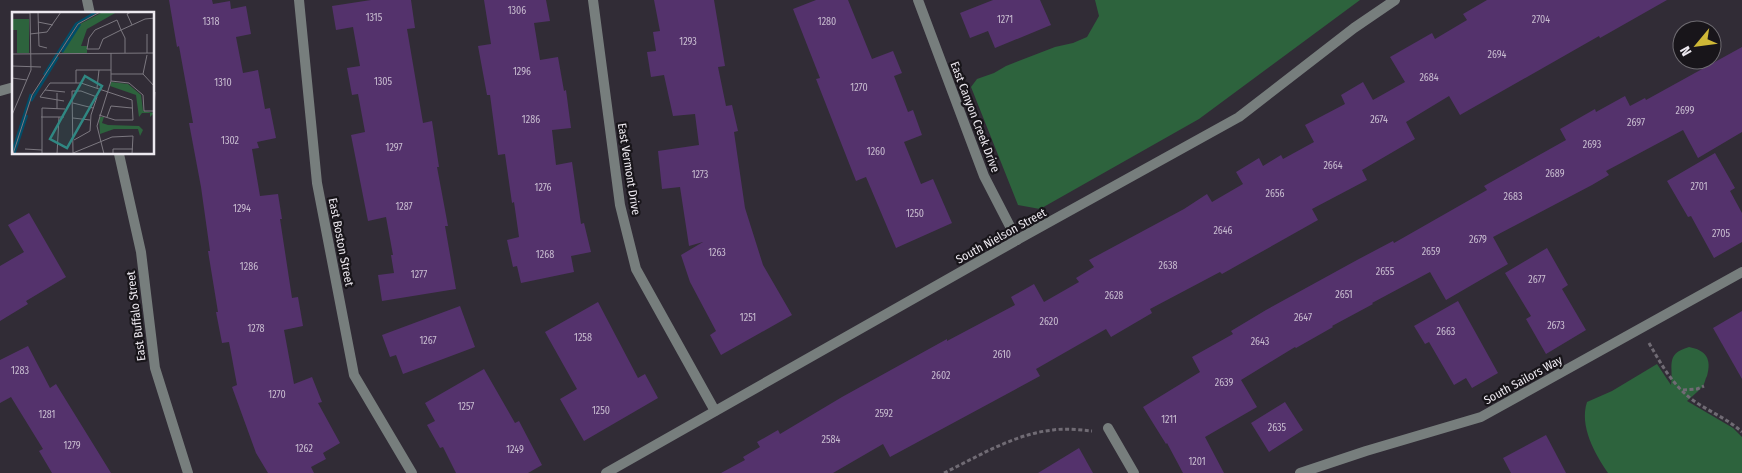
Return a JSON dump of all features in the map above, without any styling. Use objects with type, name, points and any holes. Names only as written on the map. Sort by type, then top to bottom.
[{"type":"street","name":"East Boston Street","points":[[299,0],[317,183],[354,375],[412,473]]},
{"type":"street","name":"East Vermont Drive","points":[[593,0],[620,205],[636,269],[715,411]]},
{"type":"street","name":"East Canyon Creek Drive","points":[[918,0],[984,176],[1017,240]]},
{"type":"street","name":"South Nielson Street","points":[[606,473],[1017,240],[1239,117],[1354,28],[1395,0]]},
{"type":"street","name":"East Buffalo Street","points":[[119,155],[141,252],[155,368],[188,473]]},
{"type":"street","name":"South Sailors Way","points":[[1300,473],[1366,451],[1481,418],[1742,272]]},
{"type":"street","points":[[1108,428],[1134,473]]},
{"type":"path","points":[[1654,350],[1671,380],[1692,400],[1734,424],[1742,432]]},
{"type":"path","points":[[1682,390],[1697,389],[1704,386]]},
{"type":"path","points":[[944,473],[1003,444],[1028,436],[1053,430],[1093,431]]},
{"type":"green space","points":[[1095,0],[1360,0],[1199,119],[1040,209],[1018,205],[971,87],[977,79],[1006,66],[1087,37],[1099,16]]},
{"type":"green space","points":[[1689,347],[1700,350],[1706,356],[1709,365],[1703,386],[1687,401],[1733,428],[1742,437],[1742,473],[1608,473],[1594,449],[1587,430],[1585,411],[1587,402],[1612,391],[1657,364],[1671,385],[1673,357],[1676,353]]},
{"type":"building","points":[[169,0],[212,0],[213,4],[230,1],[231,9],[246,6],[251,34],[236,37],[243,73],[258,70],[265,109],[270,108],[276,138],[257,142],[259,148],[252,149],[260,196],[278,194],[292,298],[298,297],[303,326],[284,330],[294,384],[312,377],[322,402],[318,403],[340,443],[323,453],[326,459],[311,467],[314,473],[268,473],[256,453],[232,387],[237,385],[229,342],[222,343],[216,312],[218,312],[208,251],[210,251],[201,187],[189,123],[193,123]]},
{"type":"building","points":[[371,0],[411,0],[415,28],[407,29],[423,123],[432,121],[439,167],[437,167],[448,226],[445,226],[456,289],[382,301],[378,275],[394,273],[391,255],[393,255],[386,217],[368,221],[351,135],[365,132],[358,94],[352,95],[347,68],[360,66],[353,27],[336,30],[332,6]]},
{"type":"building","points":[[484,0],[546,0],[550,21],[534,23],[540,60],[558,57],[564,91],[566,90],[571,128],[552,130],[556,165],[572,162],[581,224],[584,223],[591,252],[571,256],[574,272],[521,283],[517,266],[513,267],[507,240],[519,237],[514,202],[512,203],[505,154],[498,155],[490,95],[487,95],[478,46],[491,44]]},
{"type":"building","points":[[654,0],[714,0],[725,66],[718,67],[726,106],[732,105],[738,131],[734,132],[745,208],[763,265],[792,315],[721,355],[710,335],[716,331],[690,282],[681,255],[703,242],[689,246],[680,187],[662,189],[658,151],[699,145],[695,114],[673,116],[664,75],[651,77],[647,52],[656,51],[653,32],[660,31]]},
{"type":"building","points":[[816,0],[848,0],[872,59],[893,51],[902,73],[894,76],[908,112],[913,110],[922,135],[904,142],[921,184],[933,179],[952,223],[896,248],[866,177],[856,181],[816,79],[820,78],[793,9]]},
{"type":"building","points":[[993,0],[1040,0],[1051,25],[995,48],[988,31],[970,38],[960,13]]},
{"type":"building","points":[[1487,0],[1667,0],[1600,38],[1599,36],[1460,115],[1449,96],[1406,122],[1415,139],[1362,170],[1367,180],[1312,209],[1318,220],[1222,274],[1220,272],[1150,309],[1152,313],[1111,337],[1106,329],[1036,369],[1040,376],[890,457],[883,444],[833,473],[721,473],[745,460],[743,457],[760,447],[757,442],[778,430],[780,434],[842,397],[947,339],[947,341],[1015,305],[1011,297],[1034,284],[1044,302],[1079,282],[1076,278],[1094,267],[1089,260],[1184,209],[1207,194],[1212,202],[1243,184],[1236,172],[1259,158],[1263,166],[1281,155],[1283,159],[1314,142],[1305,125],[1345,104],[1341,95],[1363,82],[1373,100],[1405,82],[1390,57],[1432,33],[1435,39],[1467,20],[1463,14]]},
{"type":"building","points":[[1742,47],[1742,132],[1698,158],[1683,130],[1606,171],[1609,175],[1592,185],[1493,237],[1508,264],[1446,300],[1430,272],[1295,347],[1241,380],[1257,407],[1205,437],[1224,473],[1183,473],[1167,443],[1143,407],[1200,372],[1192,357],[1233,334],[1231,331],[1266,310],[1393,241],[1394,243],[1487,190],[1484,186],[1566,140],[1560,129],[1595,109],[1596,112],[1625,96],[1630,106],[1645,98],[1646,100],[1700,70],[1722,70],[1722,58]]},
{"type":"building","points":[[1715,153],[1735,188],[1730,191],[1742,213],[1742,242],[1714,258],[1691,216],[1688,217],[1667,181]]},
{"type":"building","points":[[29,213],[66,277],[26,301],[28,304],[0,321],[0,266],[24,252],[8,225]]},
{"type":"building","points":[[1547,248],[1568,285],[1562,289],[1586,330],[1546,354],[1526,319],[1531,316],[1505,273]]},
{"type":"building","points":[[1458,301],[1498,373],[1472,388],[1466,378],[1454,385],[1429,342],[1425,344],[1414,326]]},
{"type":"building","points":[[598,302],[638,378],[645,374],[658,398],[584,441],[560,399],[577,389],[545,332]]},
{"type":"building","points":[[460,306],[475,347],[403,374],[396,355],[390,357],[382,335]]},
{"type":"building","points":[[1742,311],[1742,379],[1713,328]]},
{"type":"building","points":[[28,346],[50,388],[56,384],[111,473],[52,473],[39,451],[43,449],[11,397],[0,403],[0,360]]},
{"type":"building","points":[[484,369],[515,423],[519,421],[542,465],[528,473],[456,473],[443,447],[440,448],[427,425],[435,421],[425,403]]},
{"type":"building","points":[[1285,402],[1303,430],[1269,452],[1251,423]]},
{"type":"building","points":[[1546,435],[1566,473],[1511,473],[1503,458]]},
{"type":"building","points":[[1079,448],[1093,473],[1038,473]]}]
